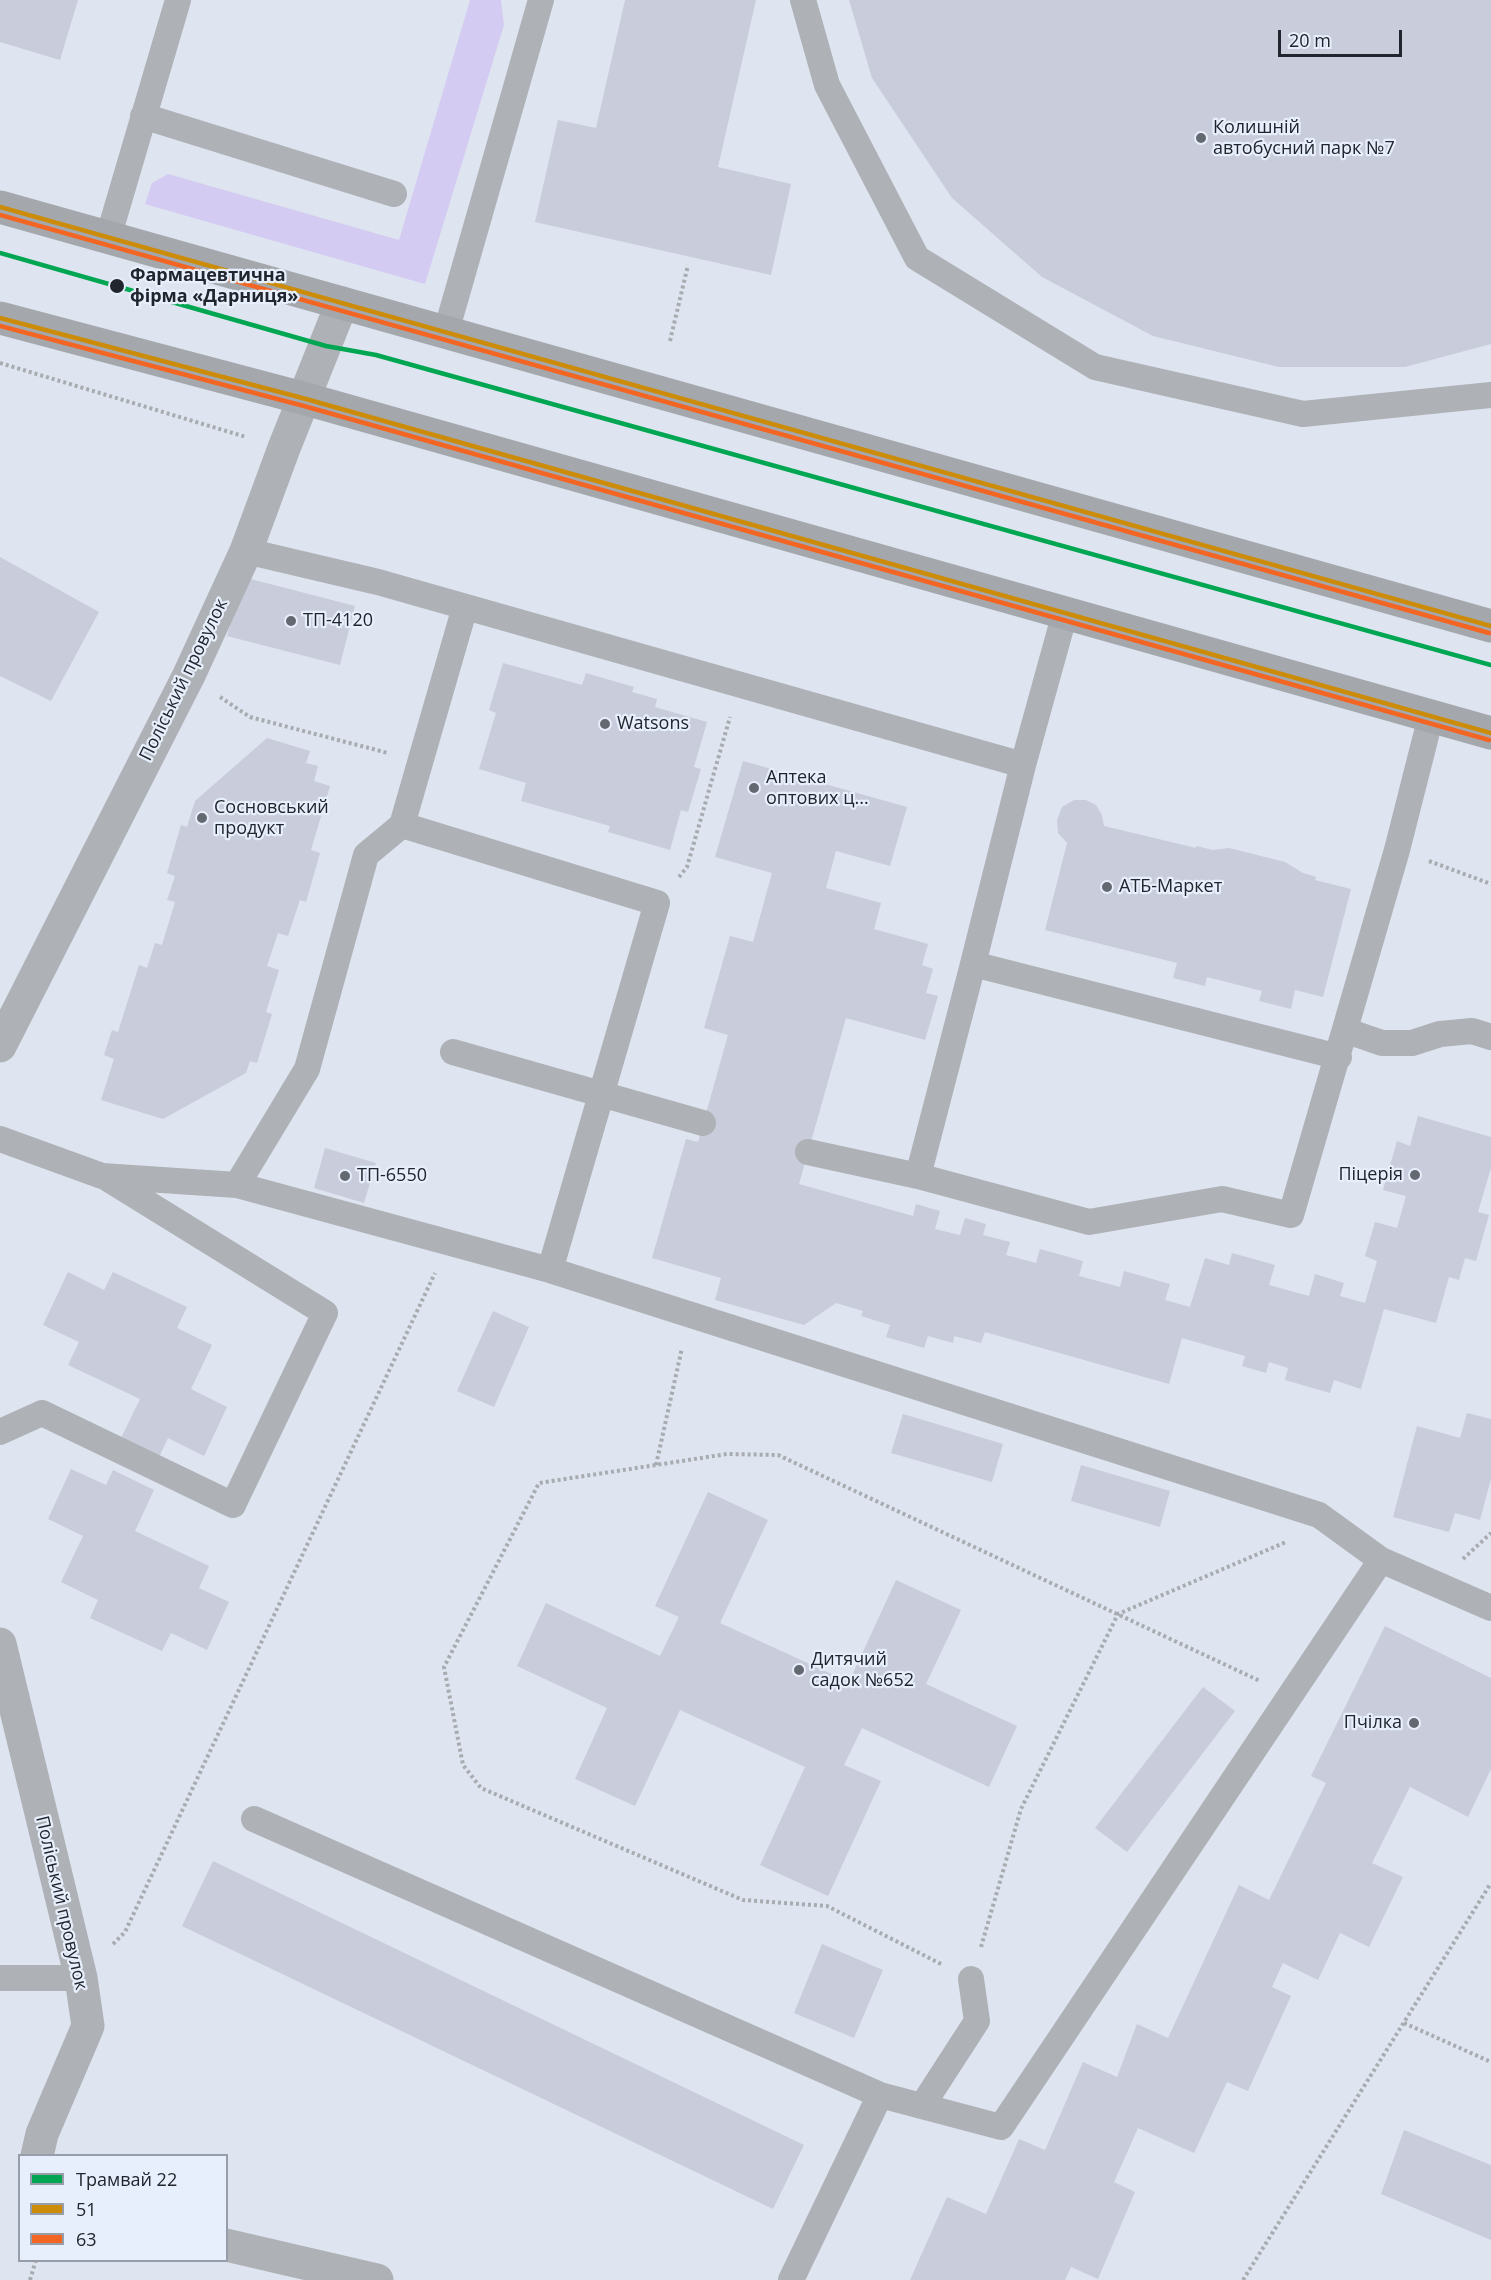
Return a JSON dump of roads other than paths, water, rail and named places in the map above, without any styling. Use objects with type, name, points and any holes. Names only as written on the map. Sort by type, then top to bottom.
[{"type":"main road","points":[[0,207],[1491,626]]},
{"type":"main road","points":[[0,318],[306,399],[1491,733]]},
{"type":"street","name":"Поліський провулок","points":[[0,1046],[189,675],[246,551],[342,303]]},
{"type":"street","name":"Поліський провулок","points":[[0,1644],[81,1978],[88,2026],[42,2134],[37,2154]]},
{"type":"street","points":[[228,2245],[377,2280]]},
{"type":"lane","points":[[108,238],[142,116],[178,0]]},
{"type":"lane","points":[[446,332],[541,0]]},
{"type":"lane","points":[[803,0],[827,85],[917,258],[1095,367],[1304,414],[1491,395]]},
{"type":"lane","points":[[142,116],[394,194]]},
{"type":"lane","points":[[246,551],[378,582],[1023,765]]},
{"type":"lane","points":[[237,1185],[307,1069],[366,855],[402,825],[465,607]]},
{"type":"lane","points":[[918,1176],[1023,765],[1065,613]]},
{"type":"lane","points":[[808,1152],[918,1176],[1089,1222],[1222,1199],[1292,1215],[1340,1057],[1431,716]]},
{"type":"lane","points":[[402,825],[657,903],[550,1270]]},
{"type":"lane","points":[[972,964],[1340,1057]]},
{"type":"lane","points":[[1347,1031],[1382,1043],[1412,1043],[1440,1034],[1472,1031],[1491,1037]]},
{"type":"lane","points":[[453,1052],[602,1092],[703,1123]]},
{"type":"lane","points":[[0,1139],[102,1176],[325,1313],[233,1505],[42,1413],[0,1432]]},
{"type":"lane","points":[[102,1176],[237,1185],[550,1270],[1319,1515],[1381,1560],[1491,1608]]},
{"type":"lane","points":[[254,1819],[880,2095],[1001,2127],[1381,1560]]},
{"type":"lane","points":[[0,1978],[81,1978]]},
{"type":"lane","points":[[922,2106],[977,2021],[971,1979]]},
{"type":"lane","points":[[791,2280],[880,2095]]},
{"type":"tram line","name":"22","points":[[0,253],[326,346],[376,355],[1491,665]]},
{"type":"place","name":"Колишній автобусний парк №7","points":[[1201,138]]},
{"type":"place","name":"Фармацевтична фірма «Дарниця»","points":[[117,286]]},
{"type":"place","name":"ТП-4120","points":[[291,621]]},
{"type":"place","name":"Watsons","points":[[605,724]]},
{"type":"place","name":"Аптека оптових ц...","points":[[754,788]]},
{"type":"place","name":"Сосновський продукт","points":[[202,818]]},
{"type":"place","name":"АТБ-Маркет","points":[[1107,887]]},
{"type":"place","name":"Піцерія","points":[[1415,1175]]},
{"type":"place","name":"ТП-6550","points":[[345,1176]]},
{"type":"place","name":"Дитячий садок №652","points":[[799,1670]]},
{"type":"place","name":"Пчілка","points":[[1414,1723]]}]
